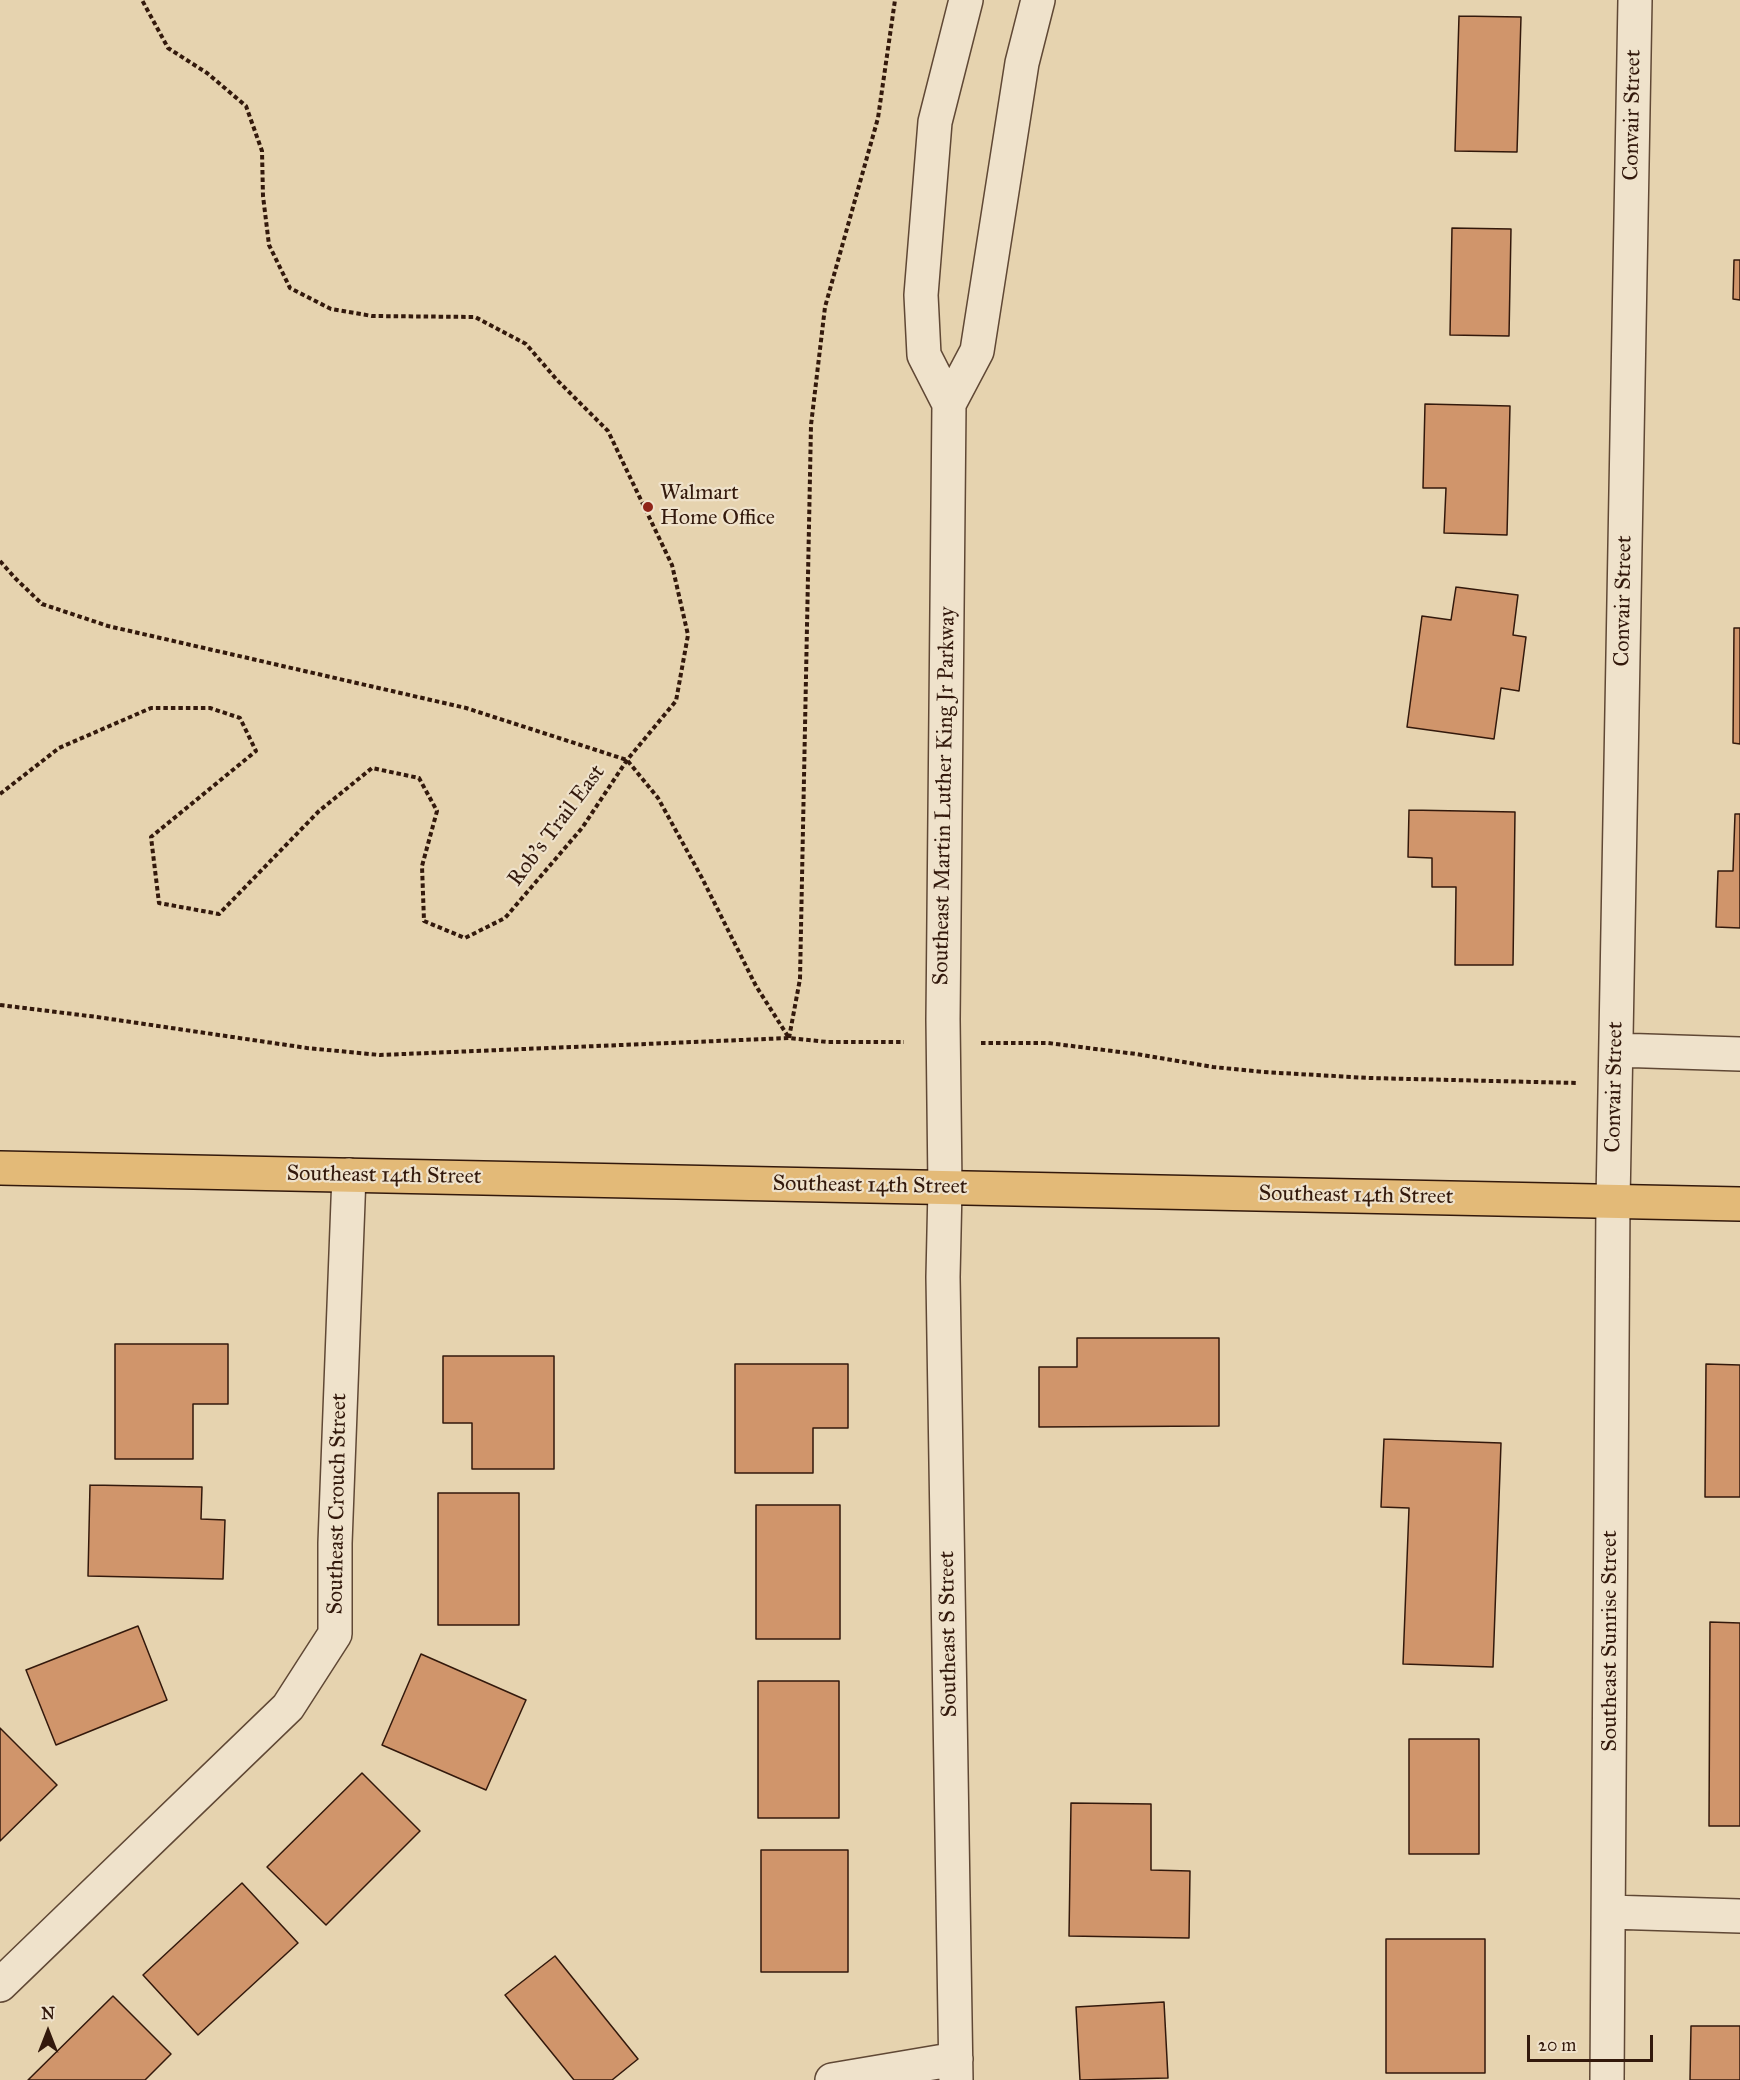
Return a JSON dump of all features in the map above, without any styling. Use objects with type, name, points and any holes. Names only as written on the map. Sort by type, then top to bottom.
[{"type":"main road","name":"Southeast 14th Street","points":[[0,1168],[1740,1204]]},
{"type":"street","name":"Southeast Martin Luther King Jr Parkway","points":[[949,404],[924,355],[921,295],[935,122],[966,0]]},
{"type":"street","name":"Southeast Martin Luther King Jr Parkway","points":[[945,1188],[943,1019],[949,404],[977,351],[1022,63],[1038,0]]},
{"type":"street","name":"Convair Street","points":[[1613,1202],[1635,0]]},
{"type":"street","points":[[1616,1050],[1740,1054]]},
{"type":"street","name":"Southeast Crouch Street","points":[[0,1985],[288,1707],[335,1634],[335,1543],[349,1176]]},
{"type":"street","name":"Southeast S Street","points":[[945,1188],[943,1277],[956,2070]]},
{"type":"street","name":"Southeast Sunrise Street","points":[[1607,2080],[1613,1202]]},
{"type":"street","points":[[1609,1912],[1740,1916]]},
{"type":"street","points":[[832,2080],[956,2070]]},
{"type":"path","name":"Rob's Trail East","points":[[0,794],[58,748],[151,708],[210,708],[240,718],[256,751],[151,837],[159,903],[219,914],[319,811],[372,768],[419,778],[437,811],[422,866],[424,921],[465,938],[505,918],[582,828],[627,760],[676,701],[688,634],[672,565],[608,431],[526,344],[475,317],[372,316],[331,309],[290,288],[269,245],[262,196],[262,151],[246,106],[207,73],[168,48],[142,0]]},
{"type":"path","points":[[789,1038],[800,979],[811,424],[825,307],[878,118],[895,0]]},
{"type":"path","points":[[0,561],[42,604],[108,626],[466,708],[627,760],[658,798],[702,878],[756,986],[789,1038]]},
{"type":"path","points":[[0,1005],[307,1048],[380,1055],[789,1038],[827,1042]]},
{"type":"path","points":[[1017,1043],[1048,1043],[1213,1067],[1263,1071],[1369,1078],[1581,1083]]},
{"type":"building","points":[[1459,16],[1521,17],[1517,152],[1455,151]]},
{"type":"building","points":[[1452,228],[1511,229],[1509,336],[1450,335]]},
{"type":"building","points":[[1734,260],[1740,260],[1740,300],[1733,299]]},
{"type":"building","points":[[1425,404],[1510,406],[1507,535],[1444,533],[1446,488],[1423,488]]},
{"type":"building","points":[[1456,587],[1518,595],[1513,635],[1526,637],[1519,691],[1501,688],[1494,739],[1407,727],[1422,616],[1451,620]]},
{"type":"building","points":[[1734,628],[1740,628],[1740,744],[1733,743]]},
{"type":"building","points":[[1409,810],[1515,812],[1513,965],[1455,965],[1456,887],[1432,887],[1432,858],[1408,857]]},
{"type":"building","points":[[1735,814],[1740,814],[1740,928],[1716,927],[1718,871],[1733,871]]},
{"type":"building","points":[[1077,1338],[1219,1338],[1219,1426],[1039,1427],[1039,1367],[1077,1367]]},
{"type":"building","points":[[115,1344],[228,1344],[228,1404],[193,1404],[193,1459],[115,1459]]},
{"type":"building","points":[[443,1356],[554,1356],[554,1469],[472,1469],[472,1423],[443,1423]]},
{"type":"building","points":[[735,1364],[848,1364],[848,1428],[813,1428],[813,1473],[735,1473]]},
{"type":"building","points":[[1706,1364],[1740,1365],[1740,1497],[1705,1497]]},
{"type":"building","points":[[1384,1439],[1501,1443],[1493,1667],[1403,1664],[1409,1508],[1381,1507]]},
{"type":"building","points":[[90,1485],[202,1487],[201,1519],[225,1520],[223,1579],[88,1576]]},
{"type":"building","points":[[438,1493],[519,1493],[519,1625],[438,1625]]},
{"type":"building","points":[[756,1505],[840,1505],[840,1639],[756,1639]]},
{"type":"building","points":[[1710,1622],[1740,1623],[1740,1826],[1709,1826]]},
{"type":"building","points":[[138,1626],[167,1700],[56,1745],[26,1670]]},
{"type":"building","points":[[421,1654],[526,1700],[486,1790],[382,1745]]},
{"type":"building","points":[[758,1681],[839,1681],[839,1818],[758,1818]]},
{"type":"building","points":[[0,1728],[57,1785],[0,1841]]},
{"type":"building","points":[[1409,1739],[1479,1739],[1479,1854],[1409,1854]]},
{"type":"building","points":[[362,1773],[420,1831],[326,1925],[267,1867]]},
{"type":"building","points":[[1071,1803],[1151,1804],[1151,1870],[1190,1871],[1189,1938],[1069,1936]]},
{"type":"building","points":[[761,1850],[848,1850],[848,1972],[761,1972]]},
{"type":"building","points":[[242,1883],[298,1943],[198,2035],[143,1975]]},
{"type":"building","points":[[1386,1939],[1485,1939],[1485,2073],[1386,2073]]},
{"type":"building","points":[[555,1956],[638,2059],[612,2080],[574,2080],[505,1995]]},
{"type":"building","points":[[113,1996],[171,2054],[145,2080],[28,2080]]},
{"type":"building","points":[[1164,2002],[1168,2078],[1080,2080],[1076,2007]]},
{"type":"building","points":[[1691,2026],[1740,2026],[1740,2080],[1690,2080]]},
{"type":"place","name":"Walmart Home Office","points":[[648,507]]}]
